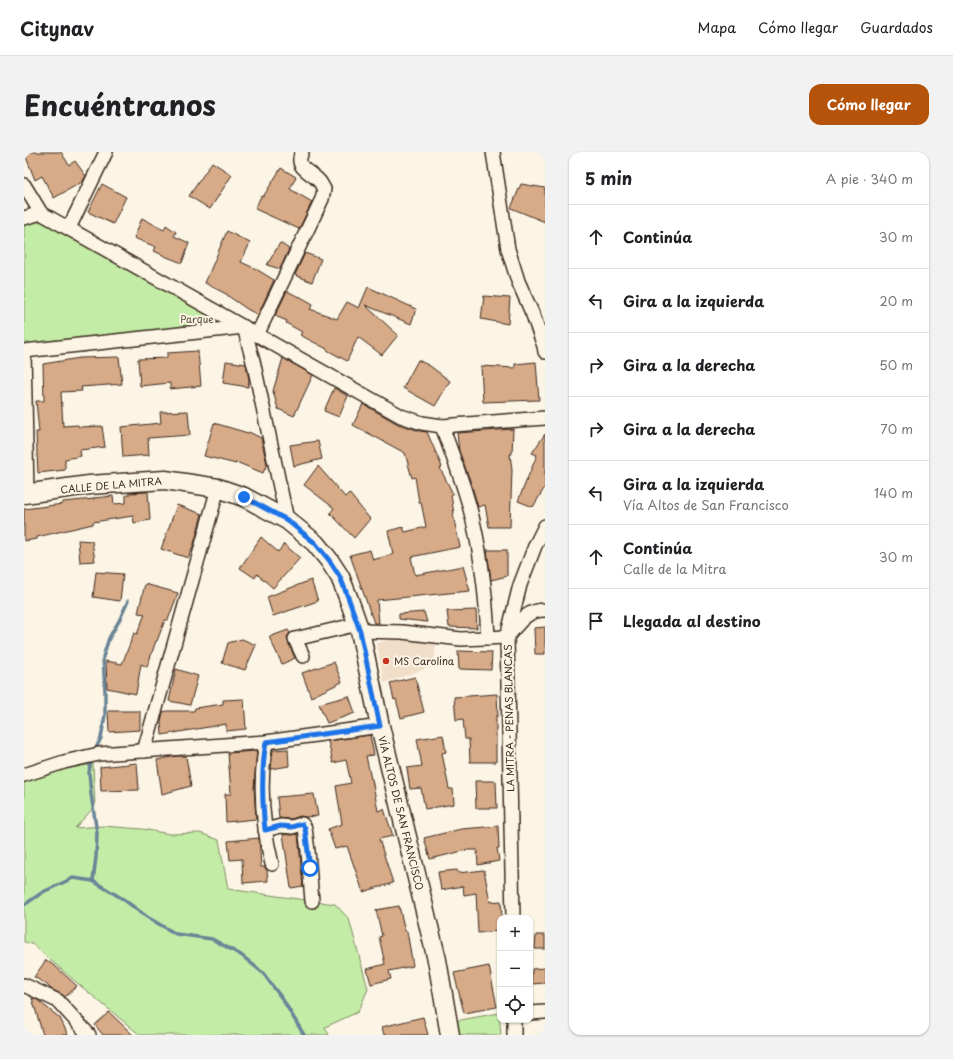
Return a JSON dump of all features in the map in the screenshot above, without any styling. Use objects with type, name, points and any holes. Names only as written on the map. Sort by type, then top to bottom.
[{"type":"street","points":[[69,228],[106,152]]},
{"type":"street","points":[[257,335],[322,199],[324,189],[318,181],[301,166],[299,157],[302,152]]},
{"type":"street","points":[[493,152],[508,249],[545,352]]},
{"type":"street","points":[[24,185],[41,213],[401,416],[422,424],[442,426],[545,418]]},
{"type":"street","points":[[24,218],[41,213]]},
{"type":"street","points":[[25,494],[24,352],[244,327]]},
{"type":"street","points":[[244,327],[254,365],[287,520]]},
{"type":"street","points":[[442,426],[468,503],[475,530],[483,573],[488,638]]},
{"type":"street","name":"CALLE DE LA MITRA","points":[[25,494],[89,485],[165,480],[218,488],[244,497],[287,520]]},
{"type":"street","points":[[144,751],[218,488]]},
{"type":"street","name":"VÍA ALTOS DE SAN FRANCISCO","points":[[287,520],[315,543],[329,560],[340,577],[359,628],[380,726],[437,960],[450,1035]]},
{"type":"street","name":"LA MITRA - PENAS BLANCAS","points":[[513,915],[507,637],[520,585],[535,546],[545,526]]},
{"type":"street","points":[[303,656],[294,639],[359,628],[461,639],[507,637],[524,617],[536,610],[545,610]]},
{"type":"street","points":[[24,775],[64,762],[99,754],[266,742],[380,726]]},
{"type":"street","points":[[266,742],[262,786],[265,830],[272,864]]},
{"type":"street","points":[[265,830],[281,826],[292,827],[302,824],[305,828],[312,901]]},
{"type":"street","points":[[24,985],[58,1001],[89,1035]]},
{"type":"street","points":[[533,1013],[545,1012]]},
{"type":"street","points":[[514,1023],[514,1035]]},
{"type":"shaded area","points":[[398,638],[436,642],[434,666],[384,683],[377,643]]},
{"type":"green space","name":"Parque","points":[[41,219],[228,326],[24,348],[24,224]]},
{"type":"green space","points":[[93,764],[95,806],[75,828],[103,826],[142,829],[170,834],[200,833],[219,840],[228,889],[335,904],[349,919],[368,989],[358,1012],[325,1027],[329,1035],[140,1035],[32,944],[24,942],[24,780],[58,770]]},
{"type":"green space","points":[[497,1013],[497,1023],[500,1023],[501,1035],[458,1035],[455,1021]]},
{"type":"building","points":[[24,152],[61,152],[69,165],[75,161],[86,176],[82,182],[54,198],[42,176],[35,180]]},
{"type":"building","points":[[212,162],[232,175],[210,209],[189,196]]},
{"type":"building","points":[[281,168],[296,177],[290,189],[312,202],[299,229],[255,209],[261,196],[263,197]]},
{"type":"building","points":[[102,184],[126,197],[113,224],[88,212]]},
{"type":"building","points":[[521,184],[545,188],[545,222],[511,208]]},
{"type":"building","points":[[142,218],[164,230],[166,225],[176,232],[174,236],[189,243],[182,263],[154,251],[156,247],[134,238]]},
{"type":"building","points":[[227,231],[250,243],[241,262],[274,280],[258,315],[228,295],[205,283]]},
{"type":"building","points":[[280,243],[289,249],[280,269],[267,265]]},
{"type":"building","points":[[305,253],[321,259],[312,282],[295,275]]},
{"type":"building","points":[[368,287],[416,309],[411,324],[365,305],[398,335],[382,355],[358,337],[347,361],[300,335],[302,332],[286,323],[287,321],[275,316],[287,291],[313,304],[310,309],[337,319],[347,302],[359,308]]},
{"type":"building","points":[[484,296],[510,298],[508,324],[481,319]]},
{"type":"building","points":[[198,351],[201,386],[170,389],[170,383],[140,386],[138,359],[167,358],[167,353]]},
{"type":"building","points":[[119,357],[122,384],[81,387],[82,391],[61,392],[63,426],[102,426],[105,447],[80,450],[81,456],[65,459],[65,470],[38,473],[36,432],[39,432],[36,401],[44,401],[43,364],[80,358]]},
{"type":"building","points":[[283,358],[313,375],[294,416],[278,409],[273,391]]},
{"type":"building","points":[[418,360],[430,366],[450,381],[435,406],[403,388]]},
{"type":"building","points":[[226,361],[246,364],[249,380],[248,387],[223,383]]},
{"type":"building","points":[[536,362],[539,400],[483,402],[481,366],[515,368],[515,364]]},
{"type":"building","points":[[334,388],[348,396],[339,417],[324,411]]},
{"type":"building","points":[[363,404],[398,424],[427,432],[442,467],[440,468],[453,494],[451,495],[453,515],[460,547],[411,557],[415,575],[463,566],[470,591],[377,600],[379,623],[374,623],[350,555],[370,550],[373,560],[393,554],[388,531],[403,527],[405,532],[426,527],[421,502],[419,502],[415,477],[412,478],[405,453],[353,425]]},
{"type":"building","points":[[188,411],[190,435],[148,438],[149,455],[123,457],[121,427],[161,423],[160,412]]},
{"type":"building","points":[[214,423],[248,433],[249,432],[261,438],[267,464],[263,473],[236,462],[236,464],[204,456]]},
{"type":"building","points":[[513,429],[512,454],[510,454],[512,470],[510,527],[489,527],[485,505],[478,507],[459,451],[457,433]]},
{"type":"building","points":[[545,434],[545,487],[533,507],[518,501],[537,455],[532,453]]},
{"type":"building","points":[[318,441],[322,459],[294,466],[290,445]]},
{"type":"building","points":[[318,466],[345,497],[349,493],[370,519],[354,538],[330,513],[334,508],[304,485]]},
{"type":"building","points":[[148,492],[150,520],[134,523],[133,516],[93,522],[93,524],[24,541],[24,509],[63,504],[63,502],[113,496],[114,504],[126,503],[126,495],[129,495],[129,493]]},
{"type":"building","points":[[177,505],[202,514],[194,544],[188,558],[161,549]]},
{"type":"building","points":[[261,537],[278,552],[284,544],[300,558],[273,588],[257,574],[255,578],[240,568]]},
{"type":"building","points":[[78,540],[92,541],[95,561],[80,562]]},
{"type":"building","points":[[487,550],[507,550],[507,576],[491,580]]},
{"type":"building","points":[[96,572],[123,574],[120,601],[93,597]]},
{"type":"building","points":[[311,580],[318,601],[273,616],[267,597]]},
{"type":"building","points":[[145,584],[178,593],[168,620],[165,620],[156,641],[147,667],[141,664],[136,694],[107,688],[106,661],[122,664],[134,633],[137,634],[145,614],[138,613]]},
{"type":"building","points":[[476,610],[477,628],[449,627],[447,611]]},
{"type":"building","points":[[424,612],[427,622],[399,619],[399,614]]},
{"type":"building","points":[[545,627],[545,654],[535,654],[534,628]]},
{"type":"building","points":[[288,630],[290,633],[287,637],[288,642],[295,658],[282,664],[269,637]]},
{"type":"building","points":[[242,639],[256,645],[245,670],[222,663],[228,643]]},
{"type":"building","points":[[458,651],[492,652],[491,670],[459,669]]},
{"type":"building","points":[[334,662],[342,682],[311,697],[302,673]]},
{"type":"building","points":[[176,669],[198,676],[190,705],[169,701]]},
{"type":"building","points":[[415,677],[424,712],[401,718],[396,699],[394,700],[390,683]]},
{"type":"building","points":[[497,694],[498,716],[496,716],[496,762],[470,762],[469,739],[465,739],[463,719],[456,720],[454,697]]},
{"type":"building","points":[[349,696],[355,713],[327,723],[319,704]]},
{"type":"building","points":[[244,699],[246,729],[226,731],[226,724],[162,735],[161,721],[163,712],[194,711],[195,708],[223,704],[223,700]]},
{"type":"building","points":[[108,711],[140,711],[140,730],[109,732]]},
{"type":"building","points":[[370,735],[374,755],[366,756],[378,811],[384,809],[393,836],[379,839],[393,883],[363,892],[347,846],[335,849],[328,829],[342,824],[336,786],[351,783],[346,760],[333,763],[328,741]]},
{"type":"building","points":[[443,735],[446,752],[442,753],[449,789],[453,789],[454,804],[425,809],[421,788],[410,789],[407,768],[422,766],[417,739]]},
{"type":"building","points":[[288,749],[289,766],[271,769],[273,750]]},
{"type":"building","points":[[257,751],[254,788],[256,819],[226,822],[225,794],[231,794],[228,753]]},
{"type":"building","points":[[176,756],[186,756],[191,786],[162,794],[157,760]]},
{"type":"building","points":[[137,763],[139,790],[101,791],[100,767]]},
{"type":"building","points":[[475,781],[496,781],[497,808],[476,808]]},
{"type":"building","points":[[314,794],[318,816],[300,816],[291,819],[279,818],[277,797]]},
{"type":"building","points":[[498,826],[499,848],[497,848],[499,861],[478,865],[477,850],[467,850],[430,859],[424,838],[461,829]]},
{"type":"building","points":[[283,834],[298,834],[303,886],[291,888]]},
{"type":"building","points":[[259,838],[261,867],[265,867],[267,870],[268,881],[243,883],[242,859],[230,860],[228,841]]},
{"type":"building","points":[[457,870],[458,873],[484,870],[490,902],[501,901],[502,915],[497,915],[497,931],[478,933],[476,893],[464,895],[463,886],[441,890],[438,872]]},
{"type":"building","points":[[399,906],[405,931],[407,931],[413,966],[389,971],[391,979],[371,984],[367,969],[385,964],[379,937],[382,936],[376,910]]},
{"type":"building","points":[[536,935],[545,935],[545,949],[535,949]]},
{"type":"building","points":[[46,960],[77,986],[65,997],[34,977]]},
{"type":"building","points":[[489,966],[497,1007],[464,1013],[454,973]]},
{"type":"building","points":[[545,968],[545,983],[533,984],[533,969]]},
{"type":"building","points":[[32,998],[36,999],[60,1018],[68,1035],[43,1035]]},
{"type":"building","points":[[109,1012],[133,1035],[103,1035],[95,1025]]},
{"type":"building","points":[[423,1017],[428,1035],[384,1035],[382,1027]]},
{"type":"waterway","points":[[94,752],[101,738],[105,715],[103,657],[109,638],[128,601]]},
{"type":"waterway","points":[[91,759],[89,773],[97,833],[93,881]]},
{"type":"waterway","points":[[24,905],[43,892],[73,878],[93,881],[123,899],[147,917],[176,934],[212,939],[241,955],[263,973],[283,1000],[304,1035]]},
{"type":"place","name":"MS Carolina","points":[[386,661]]},
{"type":"route","points":[[244,497],[287,520],[315,543],[329,560],[340,577],[360,631],[380,726],[266,742],[262,786],[265,830],[281,826],[292,827],[302,824],[305,828],[310,868]]}]
